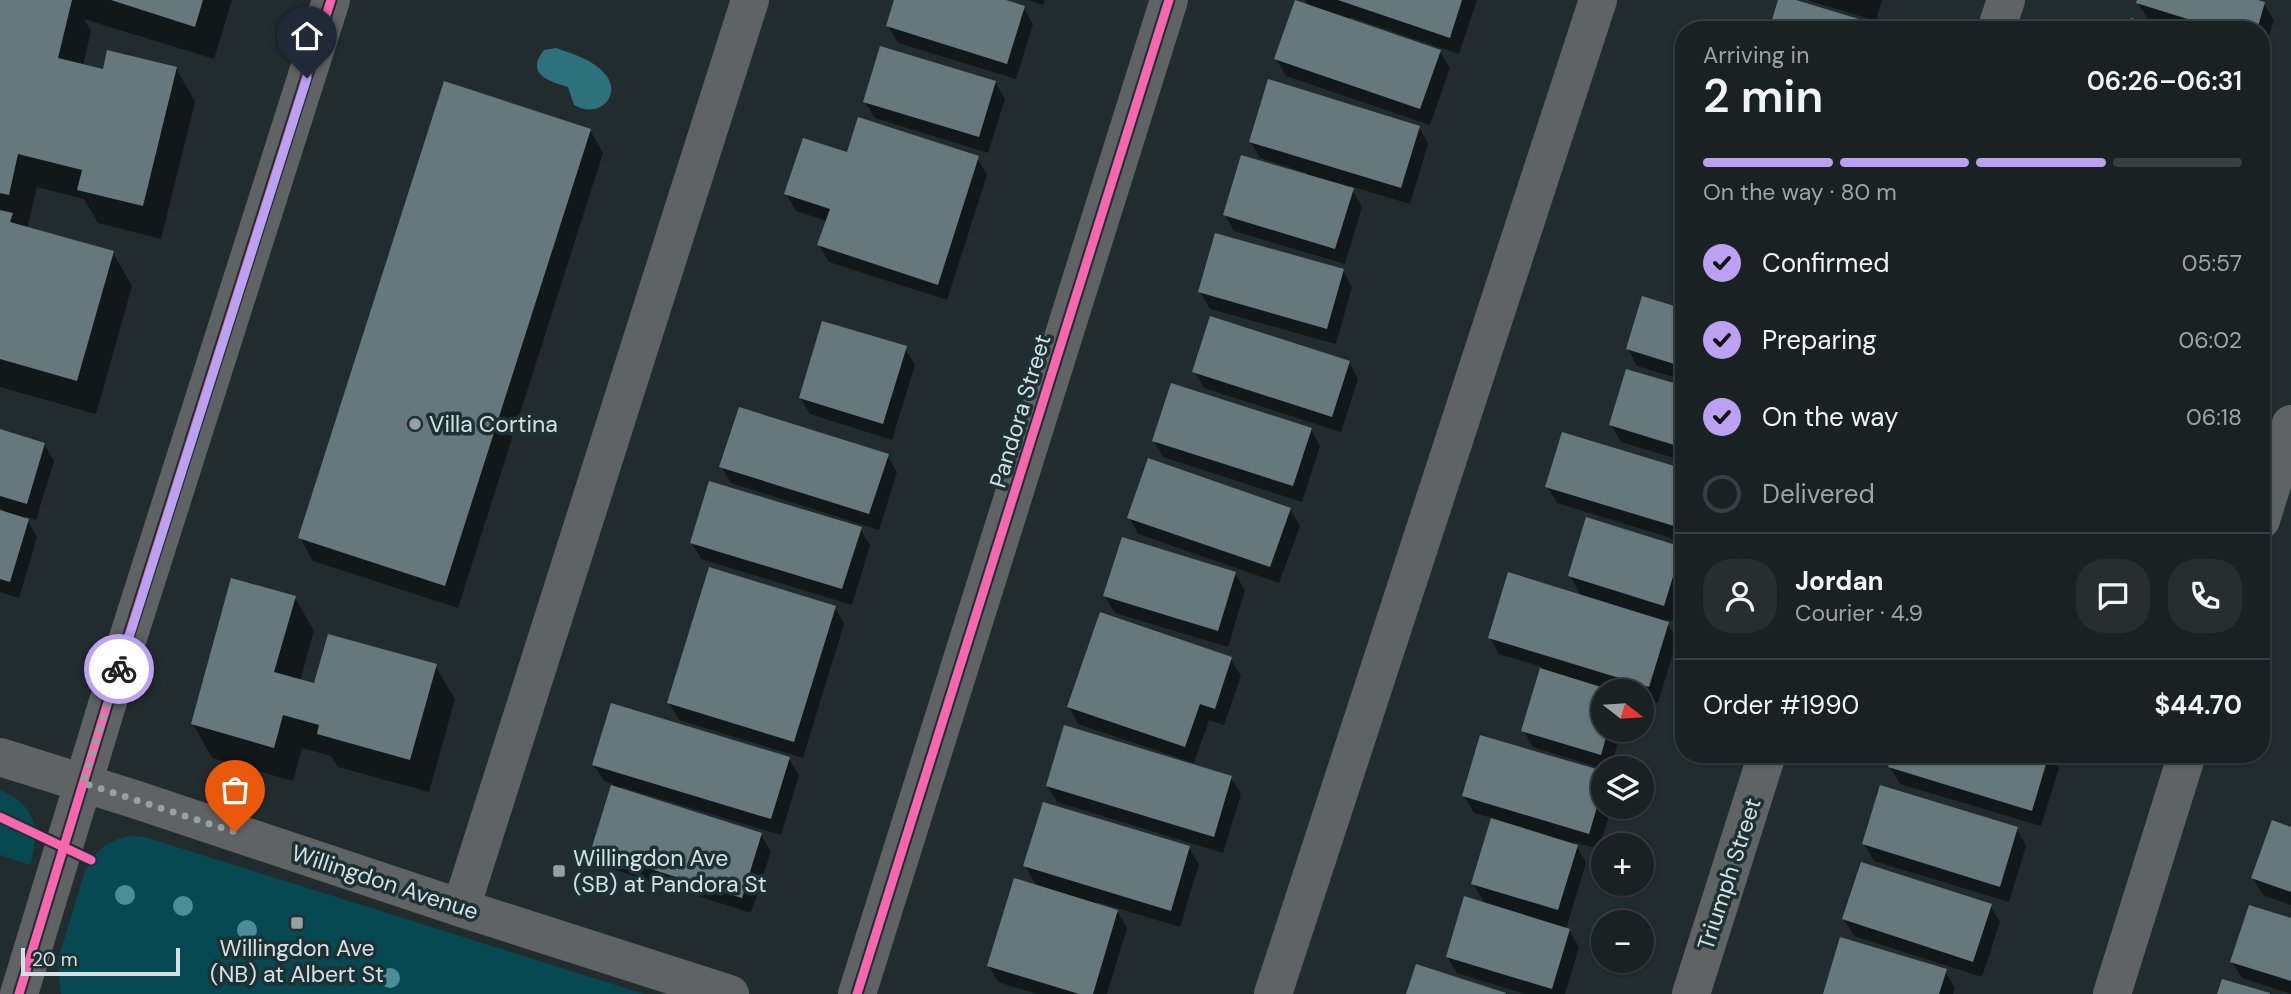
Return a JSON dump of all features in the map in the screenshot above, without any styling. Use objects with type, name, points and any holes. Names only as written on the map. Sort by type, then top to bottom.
[{"type":"street","points":[[19,994],[83,783],[331,0]]},
{"type":"street","points":[[461,908],[750,0]]},
{"type":"street","name":"Pandora Street","points":[[857,994],[1170,0]]},
{"type":"street","points":[[1273,994],[1598,0]]},
{"type":"street","points":[[1999,21],[2006,0]]},
{"type":"street","points":[[2270,491],[2291,424]]},
{"type":"street","name":"Willingdon Avenue","points":[[0,757],[730,994]]},
{"type":"street","name":"Triumph Street","points":[[1691,994],[1764,763]]},
{"type":"street","points":[[2112,994],[2184,763]]},
{"type":"shaded area","points":[[556,48],[588,61],[605,74],[611,90],[606,103],[600,107],[583,109],[574,105],[568,87],[541,75],[537,65],[539,58],[544,50]]},
{"type":"shaded area","points":[[0,790],[21,803],[33,820],[35,840],[30,865],[0,855]]},
{"type":"shaded area","points":[[145,837],[644,994],[61,994],[57,963],[85,871],[93,857],[104,846],[118,839]]},
{"type":"building","points":[[0,0],[72,0],[58,58],[103,69],[107,50],[177,67],[143,206],[77,190],[82,170],[18,154],[9,195],[0,193]]},
{"type":"building","points":[[111,0],[203,0],[195,27]]},
{"type":"building","points":[[894,0],[1006,0],[1025,6],[1007,64],[886,26]]},
{"type":"building","points":[[1295,0],[1441,50],[1420,109],[1274,59]]},
{"type":"building","points":[[1338,0],[1462,0],[1450,38]]},
{"type":"building","points":[[1778,0],[1796,0],[1862,20],[1862,21],[1772,21]]},
{"type":"building","points":[[2137,0],[2265,2],[2260,21],[2194,21],[2136,3]]},
{"type":"building","points":[[880,46],[996,81],[979,137],[863,102]]},
{"type":"building","points":[[1268,79],[1420,126],[1401,188],[1249,142]]},
{"type":"building","name":"Villa Cortina","points":[[444,81],[591,129],[445,586],[298,538]]},
{"type":"building","points":[[858,117],[979,156],[938,285],[817,245],[830,209],[784,194],[803,138],[847,152]]},
{"type":"building","points":[[1241,155],[1354,188],[1335,249],[1223,215]]},
{"type":"building","points":[[0,210],[13,213],[10,222],[114,251],[77,381],[0,359]]},
{"type":"building","points":[[1215,233],[1344,269],[1327,329],[1198,292]]},
{"type":"building","points":[[1642,296],[1675,306],[1675,364],[1626,349]]},
{"type":"building","points":[[1210,316],[1350,361],[1332,417],[1192,372]]},
{"type":"building","points":[[822,321],[907,346],[883,424],[799,398]]},
{"type":"building","points":[[1626,369],[1675,383],[1675,445],[1609,425]]},
{"type":"building","points":[[1171,383],[1312,428],[1293,486],[1152,441]]},
{"type":"building","points":[[739,407],[889,454],[869,514],[719,467]]},
{"type":"building","points":[[0,429],[45,443],[27,504],[0,496]]},
{"type":"building","points":[[1562,432],[1675,466],[1675,526],[1545,487]]},
{"type":"building","points":[[1148,458],[1291,508],[1270,567],[1127,518]]},
{"type":"building","points":[[709,481],[862,527],[842,589],[690,543]]},
{"type":"building","points":[[0,510],[29,519],[10,582],[0,579]]},
{"type":"building","points":[[1586,517],[1675,545],[1675,570],[1664,606],[1568,576]]},
{"type":"building","points":[[1122,537],[1236,572],[1218,631],[1103,596]]},
{"type":"building","points":[[709,567],[836,606],[794,742],[667,703]]},
{"type":"building","points":[[1508,572],[1669,622],[1651,679],[1623,679],[1488,638]]},
{"type":"building","points":[[231,578],[296,596],[274,672],[314,683],[328,634],[437,664],[410,760],[317,734],[319,725],[283,715],[274,748],[191,724]]},
{"type":"building","points":[[1100,612],[1232,657],[1215,709],[1200,704],[1185,747],[1067,707]]},
{"type":"building","points":[[1540,668],[1591,684],[1591,742],[1605,742],[1601,755],[1521,731]]},
{"type":"building","points":[[611,703],[790,757],[771,819],[592,765]]},
{"type":"building","points":[[1064,725],[1232,776],[1214,837],[1046,786]]},
{"type":"building","points":[[1480,735],[1591,767],[1591,819],[1593,819],[1589,834],[1462,796]]},
{"type":"building","points":[[1889,763],[2046,763],[2032,811],[1888,767]]},
{"type":"building","points":[[611,785],[762,833],[742,898],[591,850]]},
{"type":"building","points":[[1880,785],[2018,827],[2000,887],[1862,844]]},
{"type":"building","points":[[1043,802],[1190,846],[1171,911],[1023,866]]},
{"type":"building","points":[[1491,818],[1578,845],[1558,910],[1471,884]]},
{"type":"building","points":[[2272,820],[2291,827],[2291,892],[2251,878]]},
{"type":"building","points":[[1861,862],[1992,904],[1973,962],[1842,919]]},
{"type":"building","points":[[1014,878],[1118,910],[1093,994],[1079,994],[987,966]]},
{"type":"building","points":[[1464,896],[1570,929],[1552,989],[1446,957]]},
{"type":"building","points":[[2249,905],[2291,918],[2291,981],[2230,962]]},
{"type":"building","points":[[1840,937],[1947,969],[1939,994],[1823,994]]},
{"type":"building","points":[[1416,964],[1506,993],[1506,994],[1406,994]]},
{"type":"building","points":[[2222,979],[2270,993],[2270,994],[2217,994]]},
{"type":"cycle path","points":[[19,994],[114,682],[331,0]]},
{"type":"cycle path","points":[[857,994],[1169,0]]},
{"type":"cycle path","points":[[0,817],[91,860]]},
{"type":"way so far","points":[[119,669],[83,783],[235,832]]},
{"type":"place","name":"Villa Cortina","points":[[415,424]]},
{"type":"place","name":"Willingdon Ave (SB) at Pandora St","points":[[559,871]]},
{"type":"place","name":"Willingdon Ave (NB) at Albert St","points":[[297,923]]},
{"type":"route","points":[[119,669],[307,78]]}]
